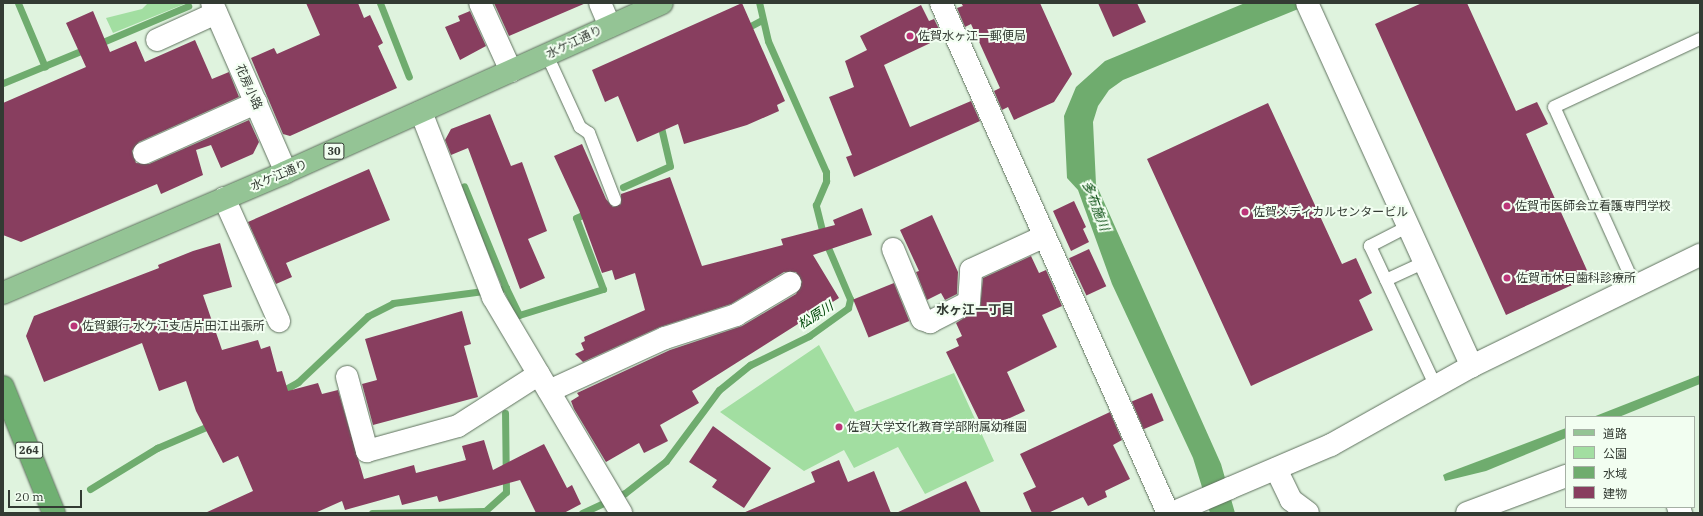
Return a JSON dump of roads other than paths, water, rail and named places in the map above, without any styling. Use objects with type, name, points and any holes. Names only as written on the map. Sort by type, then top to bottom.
[{"type":"highway","name":"264","points":[[3,387],[54,513]]},
{"type":"main road","name":"水ケ江通り","points":[[3,293],[286,172],[662,3]]},
{"type":"street","points":[[480,3],[511,71]]},
{"type":"street","points":[[600,3],[610,26]]},
{"type":"street","points":[[941,3],[1168,513]]},
{"type":"street","points":[[1309,6],[1472,366]]},
{"type":"street","points":[[157,40],[214,8]]},
{"type":"street","name":"花房小路","points":[[214,8],[286,172]]},
{"type":"street","points":[[144,153],[256,103]]},
{"type":"street","points":[[421,112],[490,289],[620,511]]},
{"type":"street","points":[[224,198],[279,321]]},
{"type":"street","points":[[893,249],[922,319],[930,322],[969,302],[971,270],[1045,236]]},
{"type":"street","points":[[1172,513],[1331,445],[1472,366],[1700,255]]},
{"type":"street","points":[[347,377],[367,451],[458,426],[544,383],[665,338],[736,316],[790,282]]},
{"type":"street","points":[[1276,469],[1291,500],[1308,513]]},
{"type":"street","points":[[1468,513],[1565,476]]},
{"type":"lane","points":[[1635,286],[1554,107],[1700,39]]},
{"type":"lane","points":[[547,55],[580,127],[589,133],[615,200]]},
{"type":"lane","points":[[1409,226],[1370,246],[1436,386]]},
{"type":"lane","points":[[1386,280],[1425,262]]},
{"type":"water","name":"多布施川","points":[[1245,3],[1313,3],[1123,80],[1109,90],[1098,106],[1093,122],[1096,184],[1221,464],[1235,513],[1210,513],[1193,458],[1112,284],[1078,190],[1067,178],[1064,116],[1076,87],[1105,61]]},
{"type":"water","points":[[1700,375],[1700,384],[1621,416],[1596,416]]},
{"type":"water","points":[[1565,428],[1565,438],[1486,471],[1445,481],[1443,475]]},
{"type":"waterway","points":[[18,3],[45,67]]},
{"type":"waterway","points":[[380,3],[409,77]]},
{"type":"waterway","name":"松原川","points":[[582,513],[625,493],[666,461],[719,390],[750,365],[809,336],[848,308],[850,299],[824,238],[816,205],[826,181],[826,172],[768,41],[759,3]]},
{"type":"waterway","points":[[98,44],[188,6]]},
{"type":"waterway","points":[[743,30],[762,20]]},
{"type":"waterway","points":[[3,83],[88,48]]},
{"type":"waterway","points":[[623,187],[670,166],[660,123]]},
{"type":"waterway","points":[[280,392],[298,382],[368,316],[393,303],[506,288],[464,186]]},
{"type":"waterway","points":[[506,288],[519,315],[603,289],[576,218],[589,212]]},
{"type":"waterway","points":[[372,513],[485,511],[506,492],[505,413]]},
{"type":"waterway","points":[[90,489],[157,448],[213,424]]},
{"type":"place","name":"佐賀水ヶ江一郵便局","points":[[910,36]]},
{"type":"place","name":"佐賀市医師会立看護専門学校","points":[[1507,206]]},
{"type":"place","name":"佐賀メディカルセンタービル","points":[[1245,212]]},
{"type":"place","name":"佐賀市休日歯科診療所","points":[[1507,278]]},
{"type":"place","name":"佐賀銀行 水ケ江支店片田江出張所","points":[[74,326]]},
{"type":"place","name":"佐賀大学文化教育学部附属幼稚園","points":[[839,427]]},
{"type":"district","name":"水ヶ江一丁目","points":[[975,310]]}]
